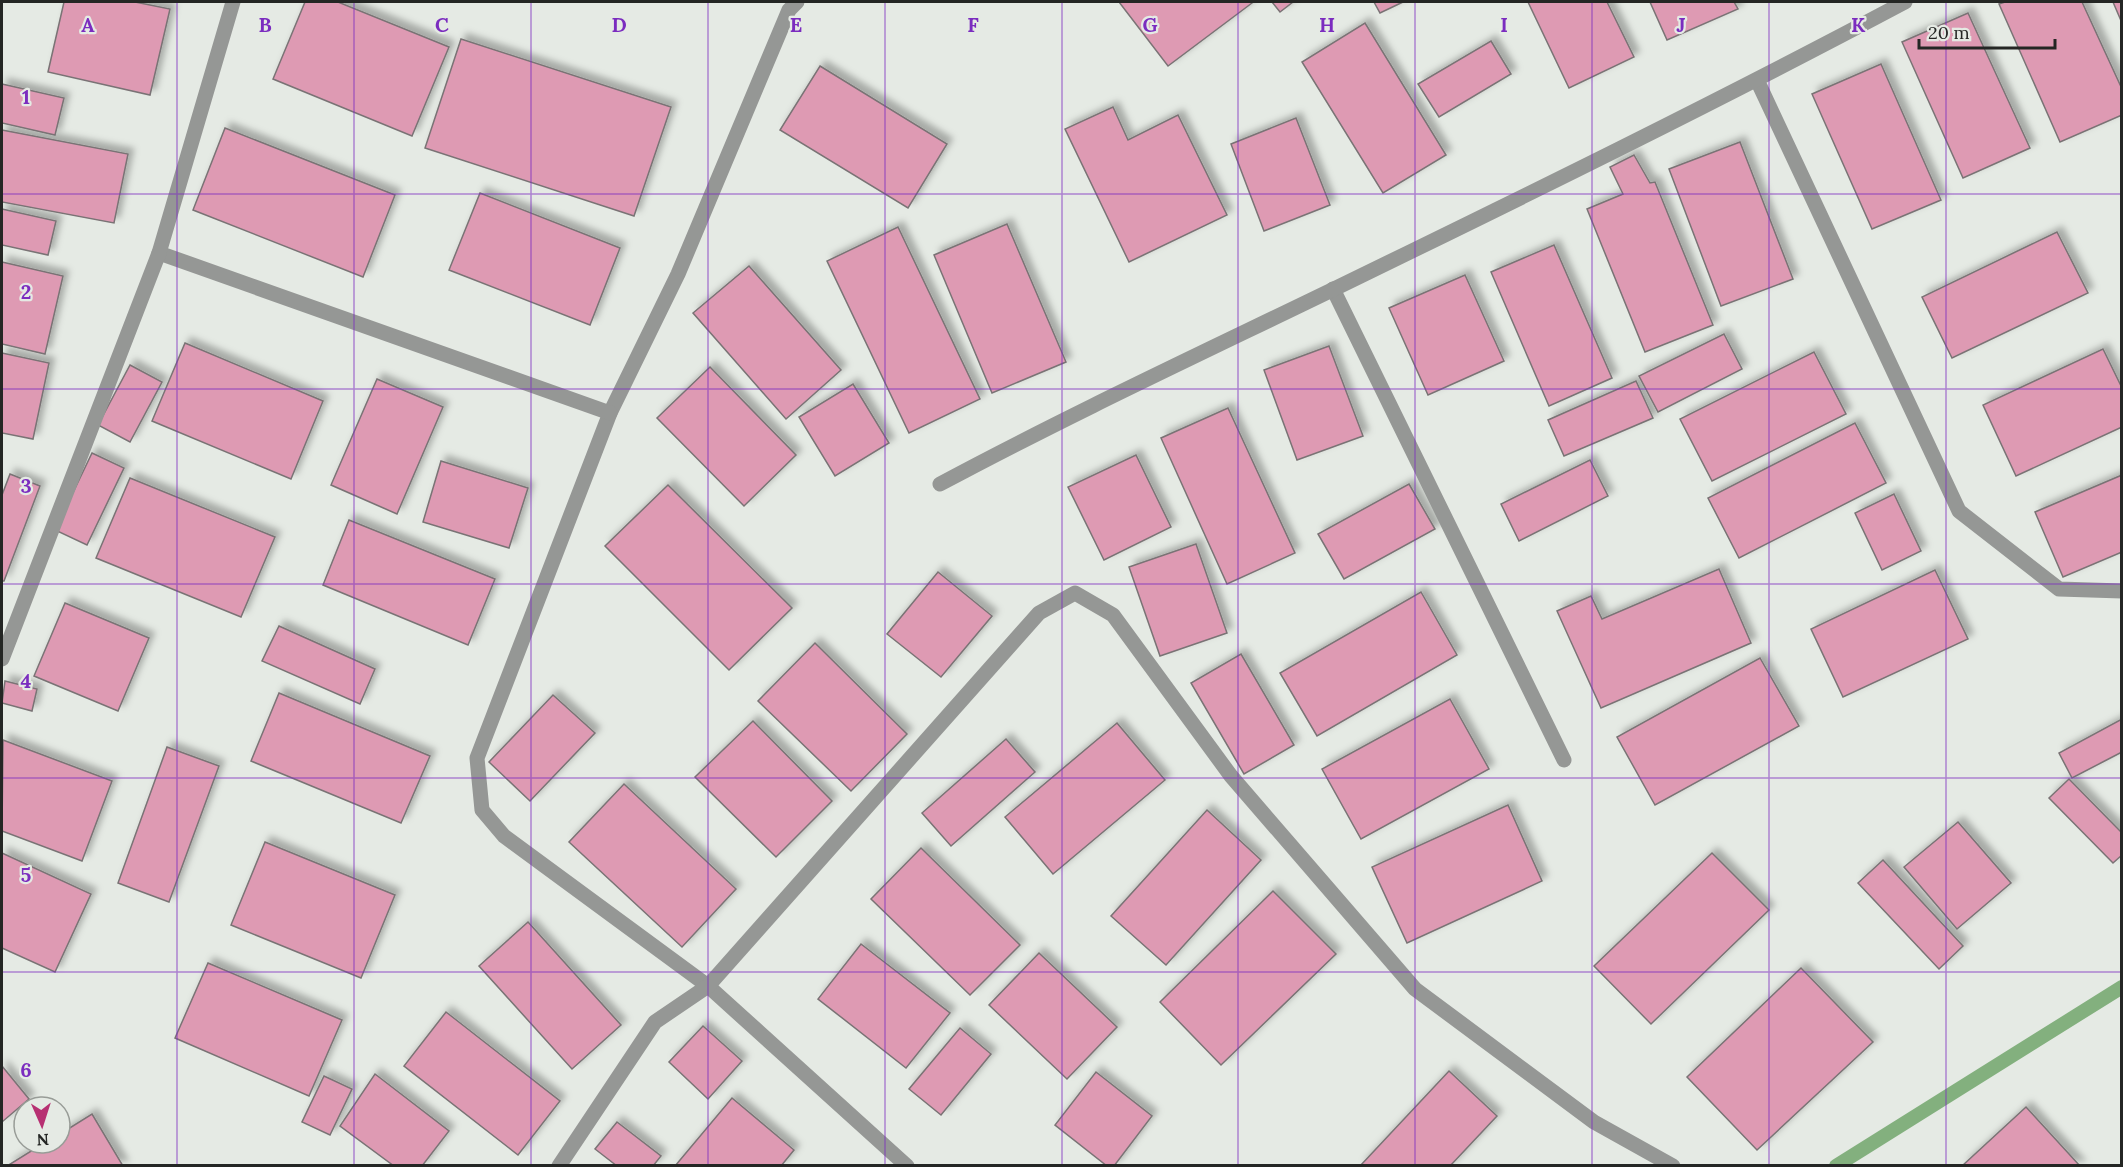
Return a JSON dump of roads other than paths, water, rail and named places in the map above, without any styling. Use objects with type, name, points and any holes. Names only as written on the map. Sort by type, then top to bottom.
[{"type":"street","points":[[2,659],[159,253],[233,2]]},
{"type":"street","points":[[797,2],[789,10],[678,274],[610,413],[477,758],[482,810],[504,836],[708,986],[907,1166]]},
{"type":"street","points":[[940,484],[1054,423],[1333,289],[1757,80],[1905,2]]},
{"type":"street","points":[[1757,80],[1959,512],[2060,589],[2121,591]]},
{"type":"street","points":[[159,253],[610,413]]},
{"type":"street","points":[[1333,289],[1564,760]]},
{"type":"street","points":[[559,1166],[655,1022],[708,986],[1039,613],[1075,592],[1113,615],[1231,776],[1415,989],[1594,1122],[1673,1166]]},
{"type":"waterway","points":[[1836,1166],[2122,987]]}]
